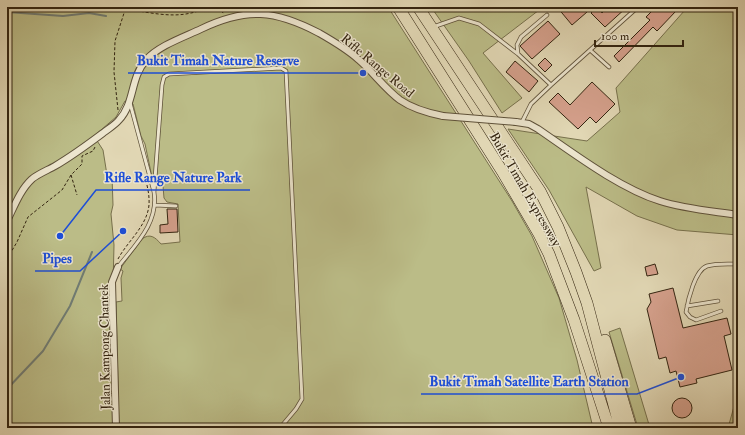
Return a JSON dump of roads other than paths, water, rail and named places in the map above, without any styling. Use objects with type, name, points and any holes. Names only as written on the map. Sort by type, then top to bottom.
[{"type":"highway","name":"Bukit Timah Expressway","points":[[398,7],[502,171],[539,234],[549,254],[574,320],[609,428]]},
{"type":"highway","name":"Bukit Timah Expressway","points":[[418,7],[540,191],[558,227],[593,321]]},
{"type":"highway","points":[[593,321],[620,428]]},
{"type":"highway","points":[[593,321],[602,334],[606,344],[631,428]]},
{"type":"highway","points":[[600,400],[599,411],[602,428]]},
{"type":"street","name":"Rifle Range Road","points":[[7,221],[19,195],[32,179],[81,150],[119,121],[130,103],[135,80],[139,70],[147,59],[174,41],[211,24],[250,14],[276,15],[334,41],[358,59],[401,100],[414,108],[443,116],[529,124],[613,178],[647,196],[674,204],[738,215]]},
{"type":"street","name":"Jalan Kampong Chantek","points":[[116,428],[112,282],[118,268]]},
{"type":"lane","points":[[247,7],[250,14]]},
{"type":"lane","points":[[519,122],[531,104],[551,84],[638,7]]},
{"type":"lane","points":[[518,54],[517,45],[520,37],[547,15]]},
{"type":"lane","points":[[432,28],[459,18],[479,24],[518,54],[551,84]]},
{"type":"lane","points":[[590,50],[609,67]]},
{"type":"lane","points":[[118,268],[147,230],[153,217],[162,84],[164,77],[169,74],[281,68],[286,71],[302,399],[296,409],[280,428]]},
{"type":"lane","points":[[130,103],[154,192]]},
{"type":"lane","points":[[155,205],[176,206]]},
{"type":"lane","points":[[721,312],[696,320],[690,317],[686,312],[696,278],[700,271],[706,266],[738,264]]},
{"type":"lane","points":[[687,306],[718,301]]},
{"type":"waterway","points":[[7,12],[63,16],[89,13],[106,16]]},
{"type":"waterway","points":[[7,389],[43,351],[70,306],[92,252]]},
{"type":"place","name":"Bukit Timah Nature Reserve","points":[[363,73]]},
{"type":"place","name":"Pipes","points":[[123,231]]},
{"type":"place","name":"Rifle Range Nature Park","points":[[60,236]]},
{"type":"place","name":"Bukit Timah Satellite Earth Station","points":[[681,377]]}]
